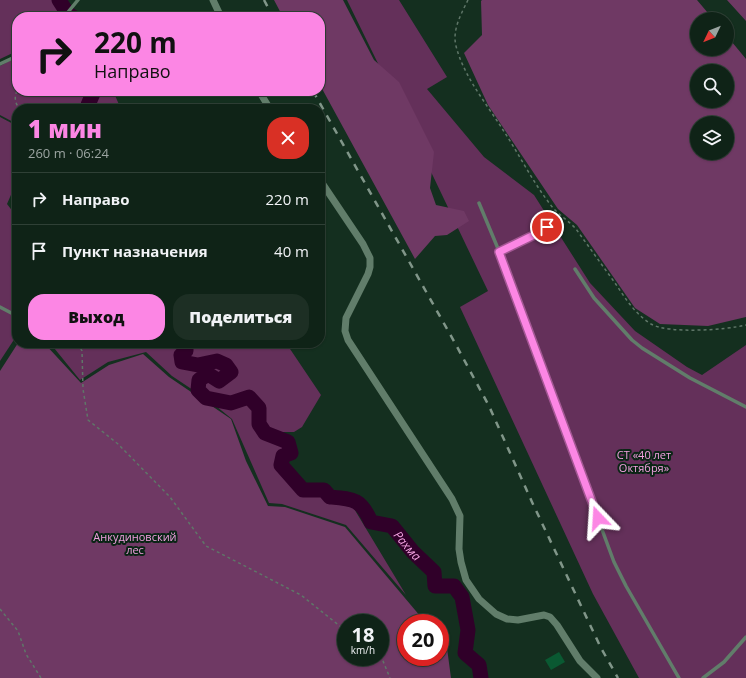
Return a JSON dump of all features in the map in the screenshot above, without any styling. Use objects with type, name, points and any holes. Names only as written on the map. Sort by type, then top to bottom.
[{"type":"street","points":[[213,0],[219,12]]},
{"type":"street","points":[[325,187],[363,244],[370,258],[368,274],[346,318],[345,331],[348,340],[452,499],[460,516],[459,549],[466,580],[479,599],[496,614],[507,619],[518,620],[544,615],[550,618],[557,625],[580,661],[597,678]]},
{"type":"lane","points":[[68,12],[78,0]]},
{"type":"lane","points":[[0,64],[12,58]]},
{"type":"lane","points":[[479,203],[499,252],[614,562],[626,586],[679,678]]},
{"type":"lane","points":[[499,252],[547,227]]},
{"type":"lane","points":[[575,269],[594,298],[637,344],[690,378],[746,407]]},
{"type":"lane","points":[[0,307],[12,313]]},
{"type":"lane","points":[[703,678],[724,662],[746,637]]},
{"type":"path","points":[[468,0],[459,19],[455,34],[456,44],[461,61],[482,101],[502,129],[550,204],[575,228],[632,307],[651,324],[659,327],[708,330],[732,329],[746,325]]},
{"type":"path","points":[[80,348],[82,351],[83,389],[88,420],[118,444],[170,497],[206,546],[301,595],[337,624]]},
{"type":"path","points":[[0,609],[18,631],[26,654],[41,678]]},
{"type":"path","points":[[385,666],[390,678]]},
{"type":"green space","points":[[0,0],[52,0],[57,3],[63,11],[62,12],[12,12],[12,53],[0,59]]},
{"type":"green space","points":[[274,0],[343,0],[374,60],[399,82],[434,152],[430,188],[436,205],[464,211],[469,221],[447,235],[435,236],[415,259],[325,94],[325,12],[280,12]]},
{"type":"green space","name":"СТ «40 лет Октября»","points":[[347,0],[399,0],[447,77],[427,89],[484,157],[534,195],[590,283],[635,331],[687,367],[702,375],[746,345],[746,678],[639,678],[593,594],[460,307],[488,291]]},
{"type":"green space","points":[[482,0],[697,0],[707,12],[690,12],[690,56],[734,56],[734,44],[746,59],[746,317],[708,326],[660,324],[635,308],[577,225],[558,209],[488,105],[464,53],[482,35]]},
{"type":"green space","points":[[727,0],[746,0],[746,21]]},
{"type":"green space","points":[[12,60],[12,96],[90,96],[86,104],[12,104],[12,121],[0,115],[0,66]]},
{"type":"green space","points":[[96,96],[115,96],[119,104],[92,104]]},
{"type":"green space","points":[[0,117],[12,123],[12,192],[7,204],[12,210],[12,343],[0,361]]},
{"type":"green space","name":"Анкудиновский лес","points":[[15,348],[49,348],[81,383],[109,365],[143,354],[169,377],[231,419],[246,461],[268,506],[285,507],[345,527],[418,614],[397,614],[397,666],[449,666],[449,663],[451,678],[0,678],[0,371]]},
{"type":"green space","points":[[54,348],[183,348],[178,353],[179,363],[193,369],[214,366],[221,370],[219,375],[205,370],[194,379],[193,390],[172,376],[146,352],[108,362],[80,380]]},
{"type":"green space","points":[[190,348],[289,348],[321,395],[302,427],[294,432],[271,432],[263,423],[263,405],[250,393],[228,400],[206,392],[204,383],[210,380],[220,385],[234,373],[228,362],[218,357],[197,361],[187,357],[190,353]]},
{"type":"green space","points":[[211,402],[235,407],[249,402],[256,409],[257,427],[265,437],[284,444],[287,451],[281,455],[277,466],[302,493],[322,493],[329,500],[350,502],[406,595],[346,525],[282,504],[269,503],[232,419]]},
{"type":"building","points":[[559,652],[565,662],[551,670],[545,660]]},
{"type":"waterway","name":"Рахма","points":[[59,0],[67,12]]},
{"type":"waterway","name":"Рахма","points":[[88,104],[92,96]]},
{"type":"waterway","name":"Рахма","points":[[186,348],[186,351],[181,355],[182,362],[198,365],[217,361],[226,365],[231,372],[219,381],[208,374],[199,380],[198,390],[206,398],[231,403],[249,397],[259,408],[259,424],[265,433],[288,442],[291,453],[283,456],[281,465],[303,490],[324,490],[330,497],[356,502],[364,509],[371,522],[392,526],[413,552],[434,572],[435,586],[454,586],[462,597],[468,630],[465,653],[479,665],[481,678]]},
{"type":"railway","points":[[264,0],[270,12]]},
{"type":"railway","points":[[316,96],[320,104]]},
{"type":"railway","points":[[325,112],[489,406],[532,502],[601,648],[618,678]]},
{"type":"route","points":[[547,227],[499,252],[598,518]]}]
